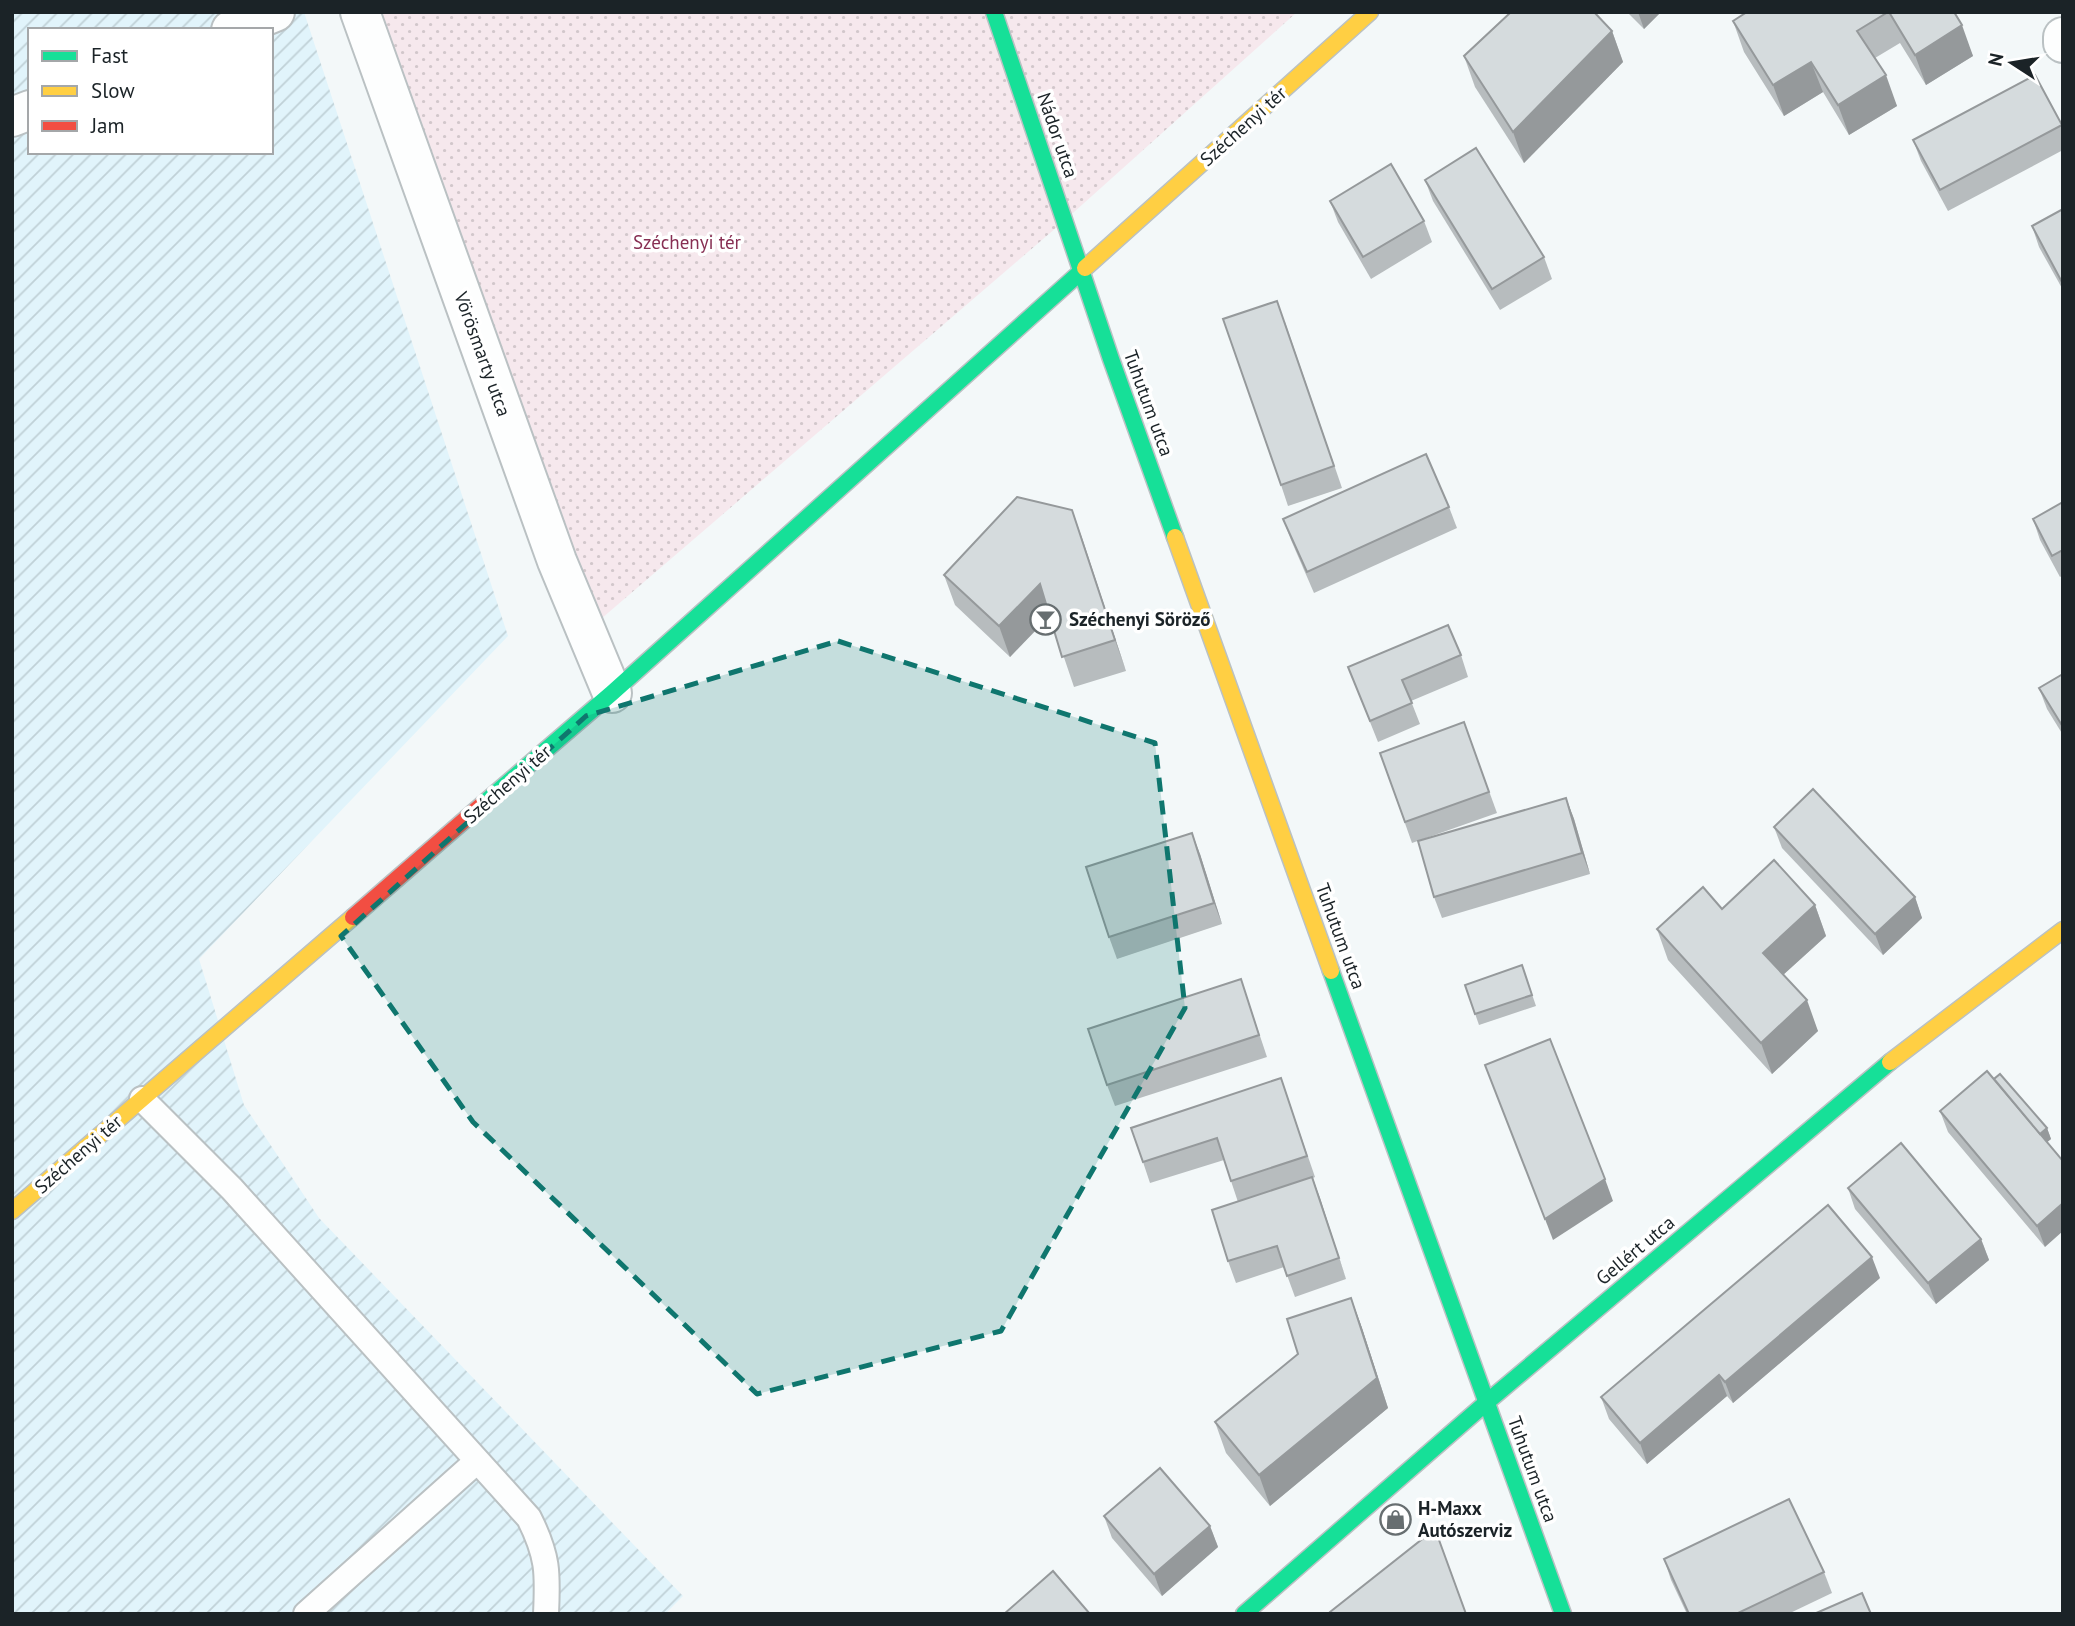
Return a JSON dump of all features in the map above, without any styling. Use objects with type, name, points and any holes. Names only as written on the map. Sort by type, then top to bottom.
[{"type":"street","points":[[236,28],[275,12]]},
{"type":"street","name":"Vörösmarty utca","points":[[360,12],[557,561],[612,693]]},
{"type":"street","name":"Nádor utca","points":[[994,12],[1082,272]]},
{"type":"street","name":"Széchenyi tér","points":[[12,1211],[612,693],[1370,12]]},
{"type":"street","name":"Tuhutum utca","points":[[1082,272],[1563,1614]]},
{"type":"street","name":"Gellért utca","points":[[1244,1614],[1487,1402],[1912,1043],[2063,930]]},
{"type":"lane","points":[[142,1098],[232,1189],[528,1518],[542,1545],[548,1578],[546,1614]]},
{"type":"lane","points":[[306,1614],[476,1462]]},
{"type":"highlighted area","points":[[838,641],[1155,743],[1185,1008],[1001,1331],[757,1394],[473,1122],[341,936],[586,716]]},
{"type":"shaded area","points":[[12,12],[304,12],[508,636],[199,959],[244,1105],[319,1218],[683,1596],[665,1614],[12,1614]]},
{"type":"green space","name":"Széchenyi tér","points":[[360,12],[1297,12],[1064,221],[587,631]]},
{"type":"building","points":[[1511,12],[1594,12],[1612,31],[1513,132],[1464,56]]},
{"type":"building","points":[[1747,12],[1888,12],[1857,31],[1886,75],[1838,105],[1811,62],[1773,85],[1733,21]]},
{"type":"building","points":[[1889,12],[1954,12],[1962,25],[1915,55]]},
{"type":"building","points":[[2035,75],[2062,125],[1940,190],[1913,140]]},
{"type":"building","points":[[1476,148],[1544,257],[1492,289],[1425,180]]},
{"type":"building","points":[[1391,164],[1424,221],[1363,257],[1330,201]]},
{"type":"building","points":[[2063,209],[2063,284],[2032,226]]},
{"type":"building","points":[[1277,301],[1334,466],[1281,485],[1223,319]]},
{"type":"building","points":[[1426,454],[1449,507],[1307,572],[1283,519]]},
{"type":"building","points":[[1017,497],[1072,510],[1115,640],[1062,657],[1040,584],[999,626],[944,575]]},
{"type":"building","points":[[2063,502],[2063,550],[2052,556],[2033,519]]},
{"type":"building","points":[[1448,625],[1461,655],[1402,680],[1412,703],[1370,721],[1348,667]]},
{"type":"building","points":[[2063,674],[2063,727],[2039,688]]},
{"type":"building","points":[[1464,722],[1489,792],[1405,822],[1380,753]]},
{"type":"building","points":[[1813,789],[1915,897],[1875,934],[1774,827]]},
{"type":"building","points":[[1566,798],[1582,853],[1434,897],[1418,841]]},
{"type":"building","points":[[1192,833],[1214,903],[1109,937],[1086,867]]},
{"type":"building","points":[[1774,860],[1815,905],[1763,953],[1807,1000],[1761,1043],[1657,929],[1703,887],[1722,909]]},
{"type":"building","points":[[1522,965],[1532,995],[1475,1014],[1465,985]]},
{"type":"building","points":[[1241,979],[1259,1035],[1107,1085],[1088,1029]]},
{"type":"building","points":[[1550,1039],[1605,1179],[1545,1219],[1485,1065]]},
{"type":"building","points":[[1987,1071],[2063,1161],[2063,1203],[2037,1226],[1940,1111]]},
{"type":"building","points":[[2000,1074],[2047,1128],[2040,1134],[1994,1079]]},
{"type":"building","points":[[1281,1078],[1307,1156],[1231,1181],[1217,1138],[1143,1162],[1131,1128]]},
{"type":"building","points":[[1901,1143],[1981,1239],[1928,1283],[1848,1188]]},
{"type":"building","points":[[1312,1177],[1339,1258],[1287,1276],[1277,1246],[1228,1261],[1212,1210]]},
{"type":"building","points":[[1828,1205],[1872,1257],[1725,1382],[1719,1375],[1640,1443],[1601,1397]]},
{"type":"building","points":[[1351,1298],[1377,1378],[1259,1475],[1215,1422],[1298,1354],[1287,1319]]},
{"type":"building","points":[[1160,1468],[1210,1526],[1154,1574],[1104,1516]]},
{"type":"building","points":[[1789,1499],[1824,1572],[1736,1614],[1689,1614],[1664,1559]]},
{"type":"building","points":[[1435,1529],[1466,1614],[1331,1614],[1330,1612]]},
{"type":"building","points":[[1053,1571],[1090,1614],[1004,1614]]},
{"type":"building","points":[[1862,1593],[1871,1614],[1814,1614]]},
{"type":"traffic: fast","points":[[994,12],[1111,359],[1175,537]]},
{"type":"traffic: fast","points":[[483,804],[612,693],[1085,268]]},
{"type":"traffic: fast","points":[[1331,971],[1563,1614]]},
{"type":"traffic: fast","points":[[1244,1614],[1487,1402],[1890,1062]]},
{"type":"traffic: slow","points":[[1085,268],[1370,12]]},
{"type":"traffic: slow","points":[[1175,537],[1331,971]]},
{"type":"traffic: slow","points":[[12,1211],[353,917]]},
{"type":"traffic: slow","points":[[1890,1062],[2063,930]]},
{"type":"traffic: jam","points":[[353,917],[483,804]]},
{"type":"place","name":"Széchenyi Söröző","points":[[1046,619]]},
{"type":"place","name":"H-Maxx Autószerviz","points":[[1395,1519]]}]
